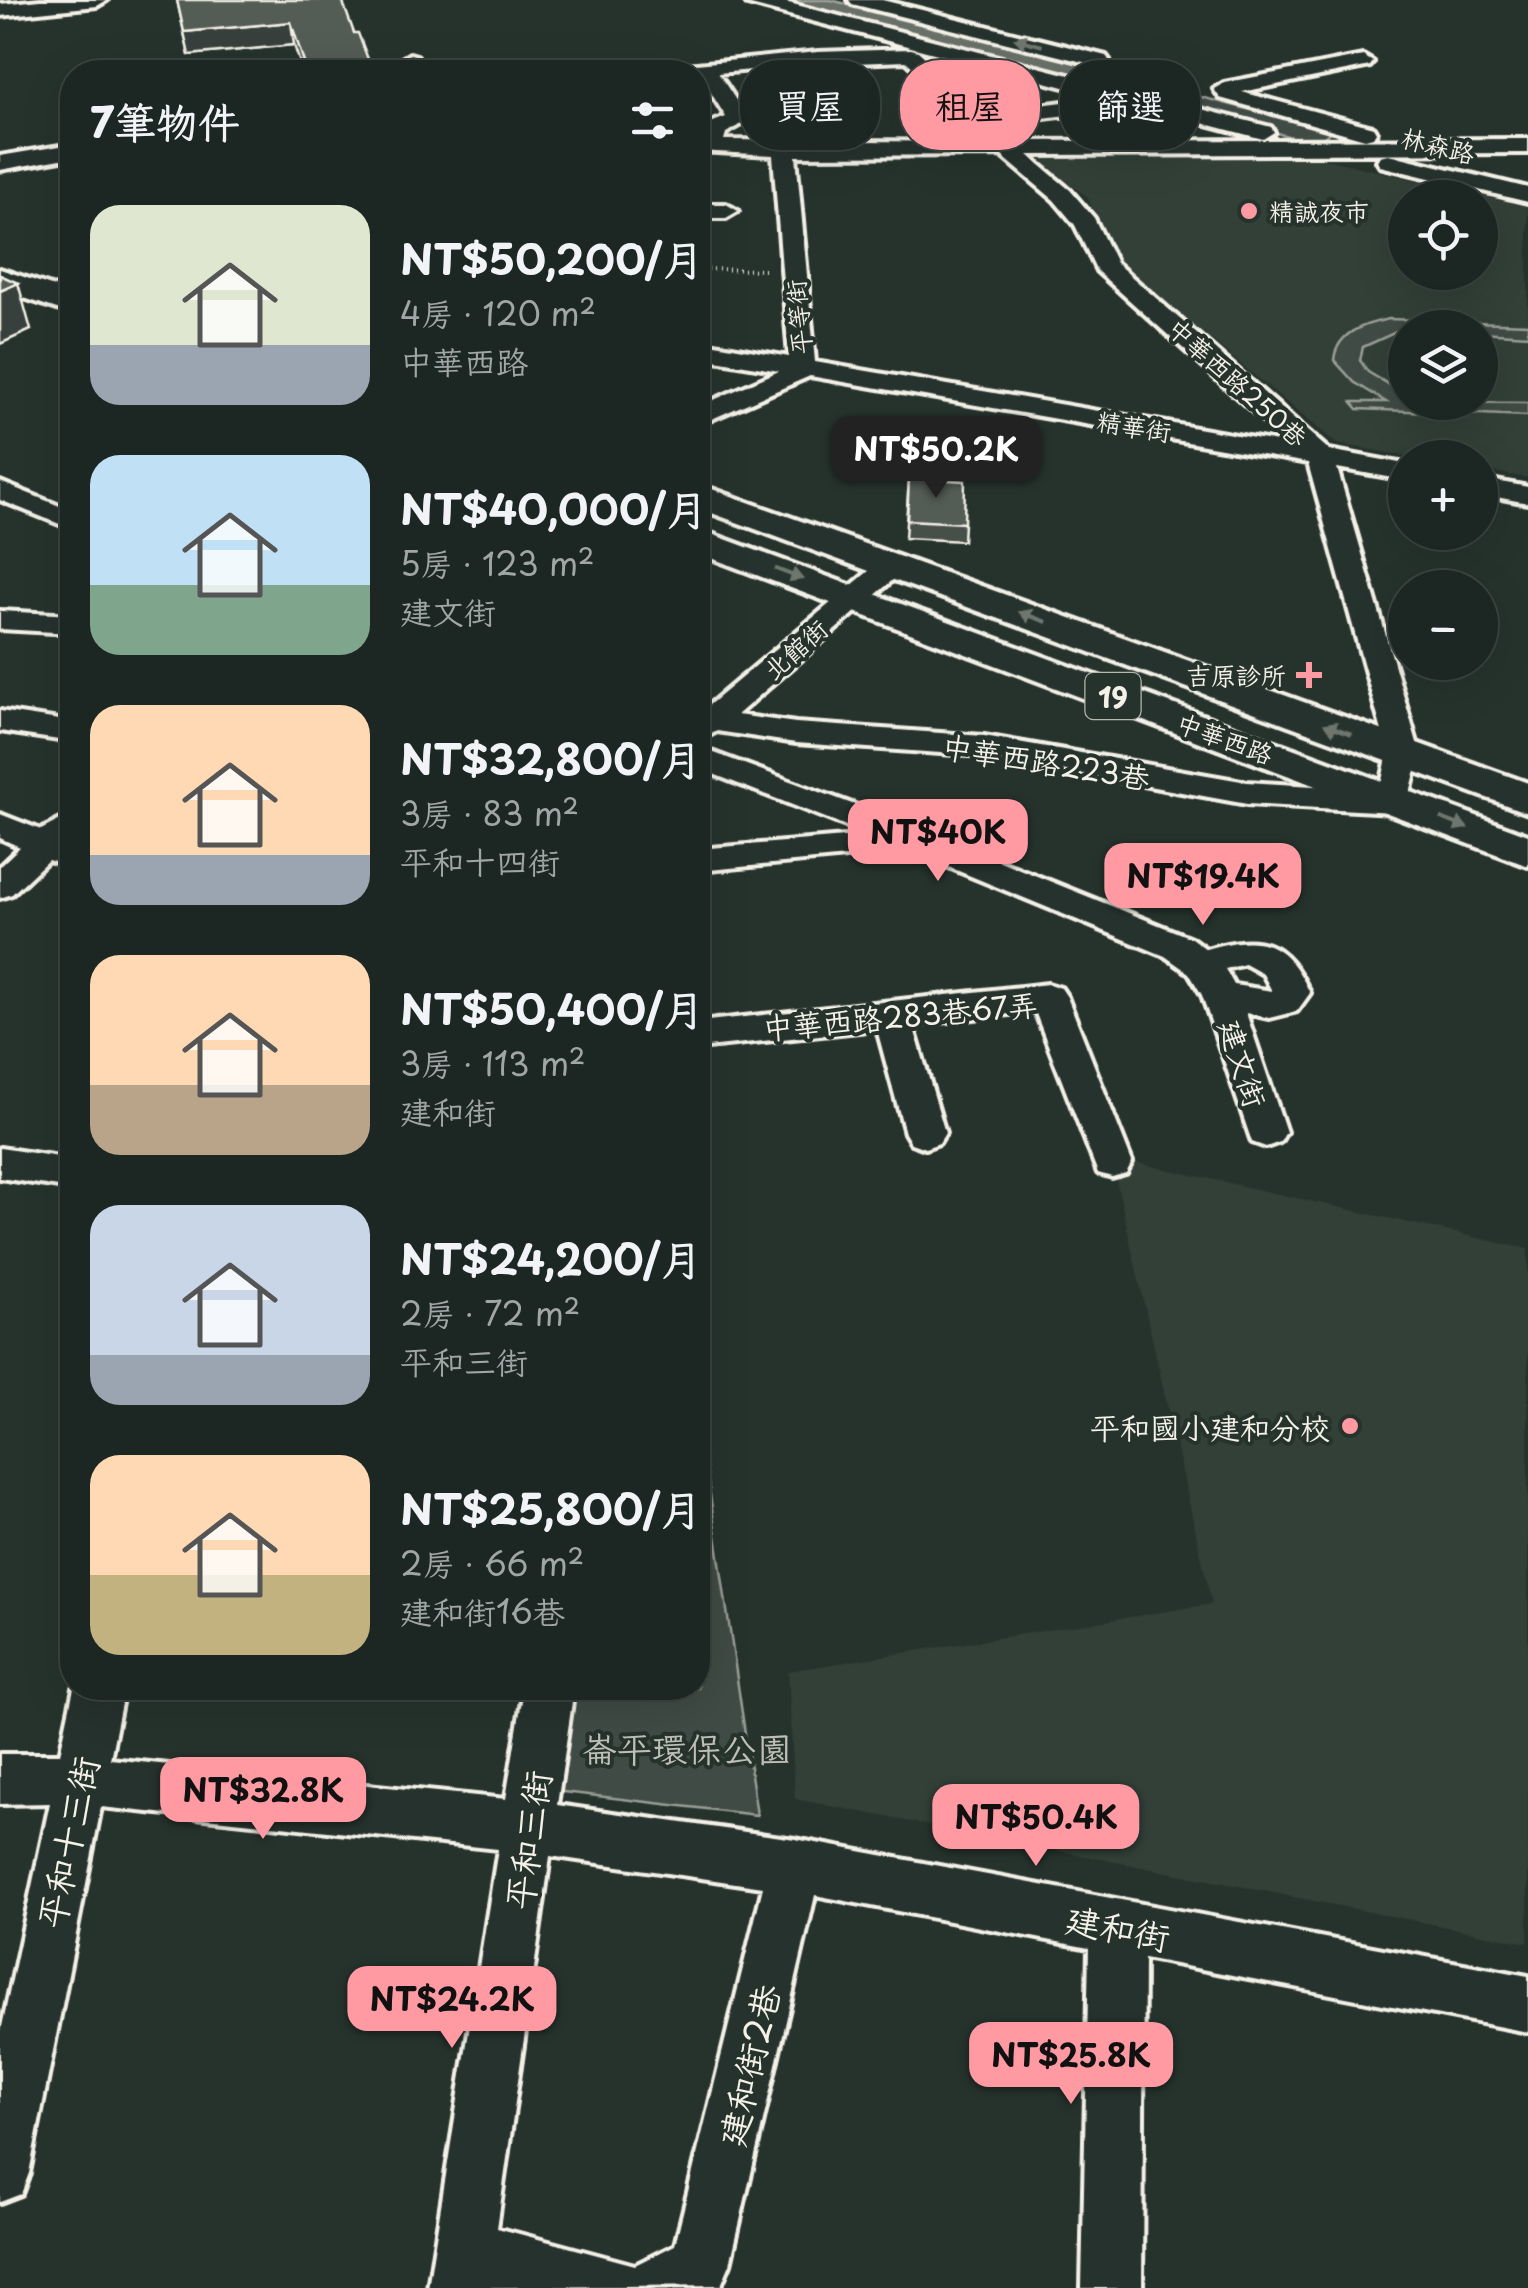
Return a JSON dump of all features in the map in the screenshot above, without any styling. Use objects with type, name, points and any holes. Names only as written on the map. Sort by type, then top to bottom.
[{"type":"main road","points":[[0,278],[60,300]]},
{"type":"main road","name":"中華西路","points":[[710,499],[1528,799]]},
{"type":"main road","name":"中華西路","points":[[710,545],[1528,851]]},
{"type":"street","points":[[0,10],[97,0]]},
{"type":"street","name":"林森路","points":[[754,0],[904,44],[1060,80]]},
{"type":"street","points":[[865,1],[1096,60]]},
{"type":"street","name":"中華西路250巷","points":[[865,1],[920,60]]},
{"type":"street","points":[[710,67],[818,58],[904,44]]},
{"type":"street","name":"林森路","points":[[1363,62],[1205,88],[1528,174]]},
{"type":"street","points":[[710,77],[738,120],[716,128],[710,136]]},
{"type":"street","name":"林森路","points":[[1200,115],[1528,195]]},
{"type":"street","points":[[0,144],[60,146]]},
{"type":"street","points":[[710,145],[740,147]]},
{"type":"street","points":[[1040,146],[1528,146]]},
{"type":"street","points":[[0,162],[60,150]]},
{"type":"street","name":"平等街","points":[[710,412],[803,370],[784,150]]},
{"type":"street","name":"中華西路250巷","points":[[1009,150],[1062,195],[1086,223],[1106,266],[1320,457],[1404,753],[1394,801]]},
{"type":"street","points":[[710,211],[726,211]]},
{"type":"street","name":"精華街","points":[[710,351],[1388,469]]},
{"type":"street","points":[[1498,489],[1528,495]]},
{"type":"street","points":[[0,490],[60,516]]},
{"type":"street","name":"北館街","points":[[710,716],[892,566]]},
{"type":"street","points":[[0,620],[60,623]]},
{"type":"street","points":[[0,721],[60,730]]},
{"type":"street","name":"中華西路223巷","points":[[710,724],[796,734],[984,746],[1247,793],[1394,801]]},
{"type":"street","name":"建文街","points":[[710,762],[1178,947],[1212,980],[1266,1132]]},
{"type":"street","points":[[0,825],[60,841]]},
{"type":"street","points":[[710,858],[750,851],[868,849],[913,839]]},
{"type":"street","points":[[0,886],[60,844]]},
{"type":"street","name":"中華西路283巷67弄","points":[[710,1035],[1048,997],[1112,1162]]},
{"type":"street","points":[[891,1013],[925,1133]]},
{"type":"street","points":[[0,1163],[60,1172]]},
{"type":"street","name":"平和十三街","points":[[0,2173],[96,1700]]},
{"type":"street","name":"平和三街","points":[[462,2269],[547,1700]]},
{"type":"street","name":"建和街","points":[[0,1779],[79,1778],[141,1789],[529,1827],[795,1865],[1528,2004]]},
{"type":"street","name":"建和街2巷","points":[[676,2276],[795,1865]]},
{"type":"street","points":[[1112,2288],[1117,1927]]},
{"type":"street","points":[[462,2269],[618,2288]]},
{"type":"path","points":[[710,269],[794,270]]},
{"type":"shaded area","points":[[778,0],[831,0],[1065,60],[1060,60],[1060,73],[1040,68],[1040,60],[1010,60]]},
{"type":"shaded area","points":[[1026,153],[1309,155],[1414,180],[1388,180],[1388,290],[1498,290],[1498,200],[1528,207],[1528,478],[1498,473],[1498,440],[1388,440],[1388,453],[1337,444],[1115,260],[1087,196]]},
{"type":"shaded area","name":"平和國小建和分校","points":[[1111,1157],[1528,1249],[1528,1943],[795,1799],[788,1671],[1212,1604]]},
{"type":"green space","points":[[1200,97],[1331,131],[1323,138],[1299,139],[1200,113]]},
{"type":"green space","points":[[1388,319],[1388,336],[1363,347],[1360,360],[1368,372],[1388,384],[1388,410],[1358,409],[1352,402],[1386,402],[1354,382],[1334,360],[1346,336]]},
{"type":"green space","points":[[1498,323],[1528,324],[1528,335],[1498,333]]},
{"type":"green space","points":[[1498,403],[1528,403],[1528,416],[1498,415]]},
{"type":"green space","name":"崙平環保公園","points":[[710,1495],[757,1815],[546,1790],[565,1700],[710,1700]]},
{"type":"building","points":[[177,0],[342,0],[368,60],[303,60],[291,22],[184,32]]},
{"type":"building","points":[[0,275],[18,283],[0,291]]},
{"type":"building","points":[[909,478],[965,481],[964,523],[907,520]]},
{"type":"place","name":"精誠夜市","points":[[1249,211]]},
{"type":"place","name":"吉原診所","points":[[1309,675]]},
{"type":"place","name":"平和國小建和分校","points":[[1350,1426]]}]
